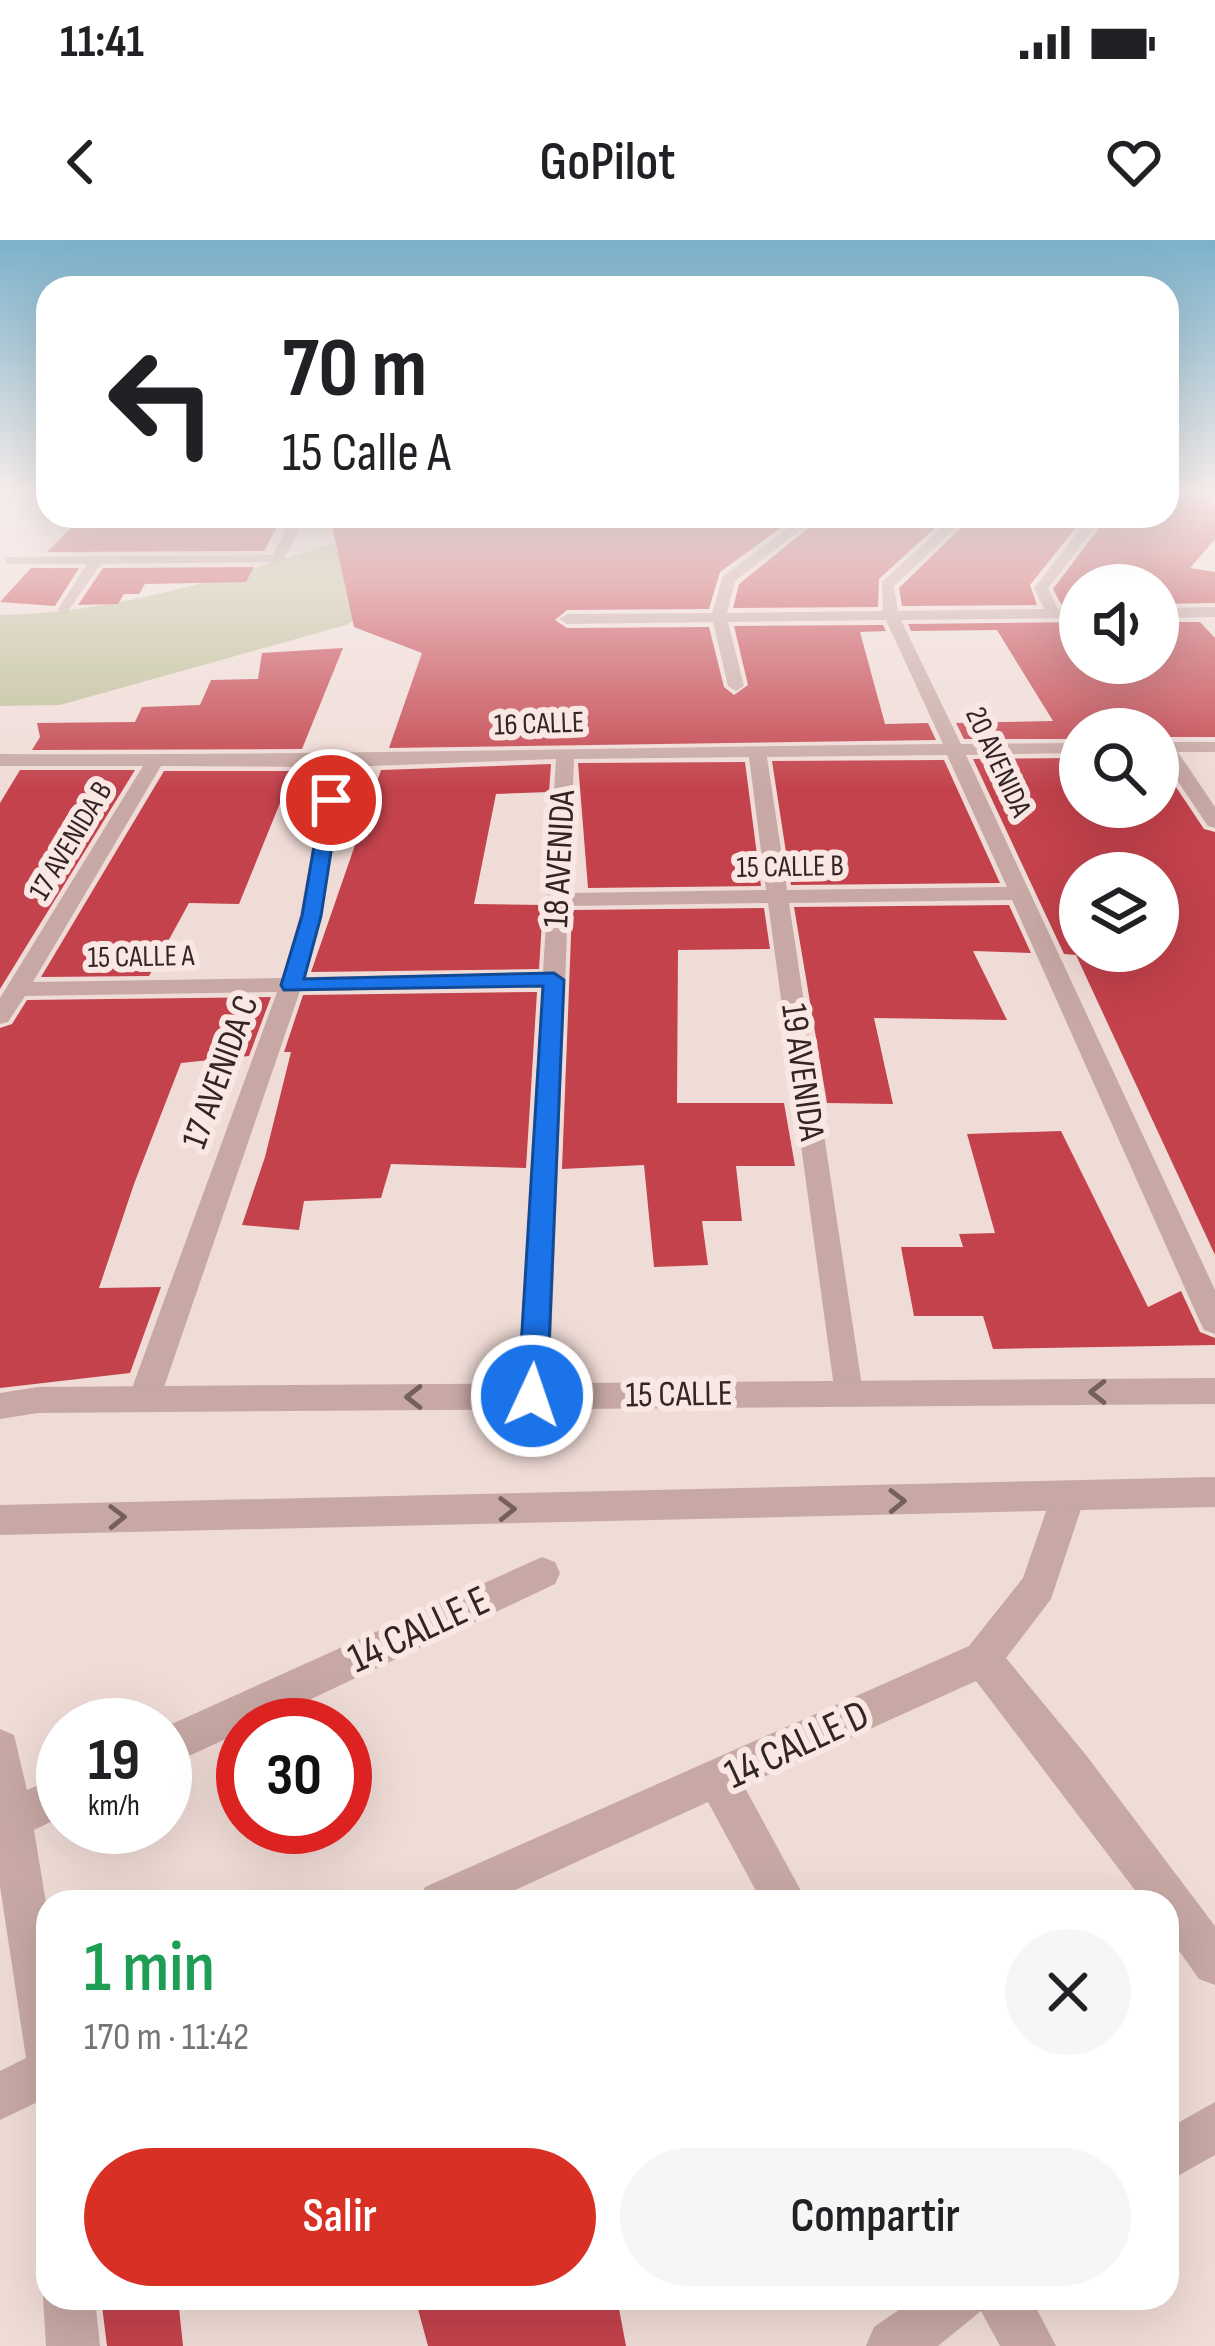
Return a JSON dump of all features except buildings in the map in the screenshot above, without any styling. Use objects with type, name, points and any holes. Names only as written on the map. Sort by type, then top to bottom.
[{"type":"street","points":[[66,609],[76,593]]},
{"type":"street","points":[[725,593],[719,616],[736,686]]},
{"type":"street","points":[[888,593],[891,615]]},
{"type":"street","points":[[1043,593],[1053,614]]},
{"type":"street","points":[[1179,613],[1215,612]]},
{"type":"street","points":[[567,619],[1059,614]]},
{"type":"street","name":"20 AVENIDA","points":[[891,615],[1023,893],[1085,1044],[1215,1322]]},
{"type":"street","points":[[1179,747],[1215,747]]},
{"type":"street","name":"16 CALLE","points":[[0,760],[337,762],[565,753],[1059,748]]},
{"type":"street","name":"19 AVENIDA","points":[[757,750],[847,1393]]},
{"type":"street","name":"18 AVENIDA","points":[[532,1396],[565,753]]},
{"type":"street","name":"17 AVENIDA B","points":[[0,1017],[157,758]]},
{"type":"street","name":"17 AVENIDA C","points":[[144,1399],[291,985],[311,916],[337,762]]},
{"type":"street","points":[[1179,772],[1215,822]]},
{"type":"street","name":"15 CALLE B","points":[[558,900],[1023,893]]},
{"type":"street","name":"15 CALLE A","points":[[17,989],[554,980]]},
{"type":"street","name":"15 CALLE","points":[[0,1406],[38,1400],[1215,1391]]},
{"type":"street","points":[[0,1520],[1215,1492]]},
{"type":"street","name":"14 CALLE D","points":[[468,1890],[982,1660],[1037,1587],[1068,1497]]},
{"type":"street","name":"14 CALLE E","points":[[192,1735],[542,1573]]},
{"type":"street","points":[[982,1660],[1072,1769],[1161,1890]]},
{"type":"street","points":[[0,1749],[36,1978]]},
{"type":"street","points":[[719,1781],[778,1890]]},
{"type":"street","points":[[11,1819],[36,1807]]},
{"type":"street","points":[[1179,1914],[1215,1963]]},
{"type":"street","points":[[0,2096],[36,2078]]},
{"type":"street","points":[[1179,2150],[1215,2126]]},
{"type":"street","points":[[70,2310],[73,2346]]},
{"type":"street","points":[[893,2346],[944,2310]]},
{"type":"street","points":[[1010,2310],[1029,2346]]},
{"type":"green space","points":[[401,593],[346,625],[60,705],[0,706],[0,615],[54,612],[160,594]]},
{"type":"route","points":[[331,800],[311,916],[291,985],[554,980],[532,1396]]}]
